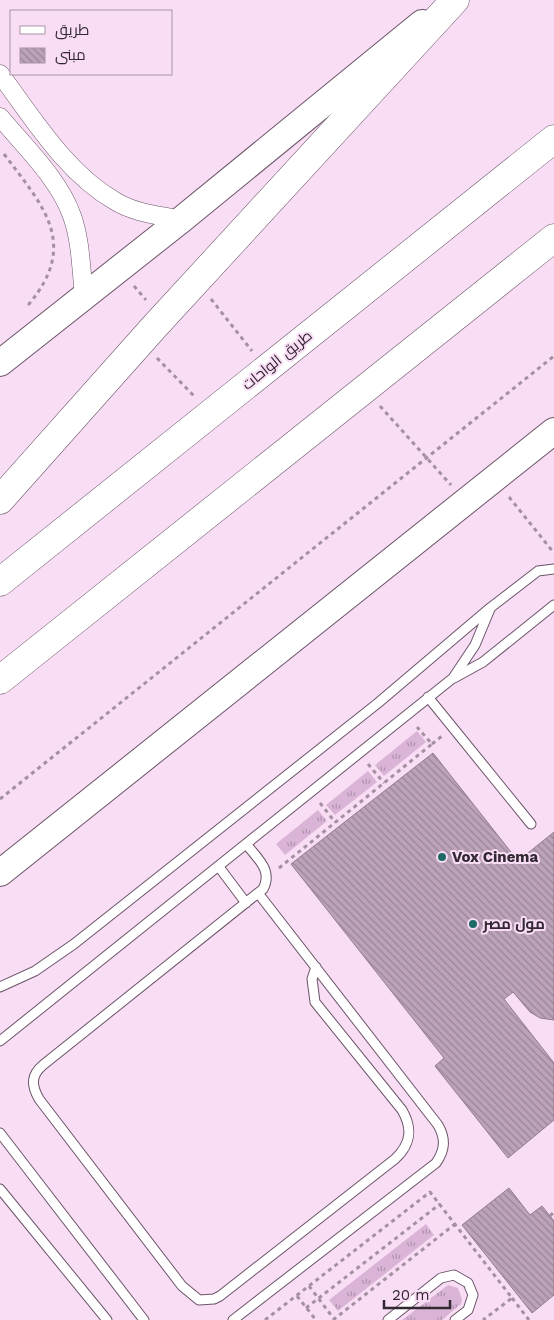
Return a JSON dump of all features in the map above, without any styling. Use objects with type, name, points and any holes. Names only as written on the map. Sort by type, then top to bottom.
[{"type":"highway","points":[[0,500],[141,342],[455,0]]},
{"type":"highway","name":"طريق الواحات","points":[[0,582],[554,139]]},
{"type":"highway","points":[[0,680],[554,238]]},
{"type":"main road","points":[[0,363],[181,220],[450,0]]},
{"type":"main road","points":[[0,874],[554,431]]},
{"type":"street","points":[[0,74],[59,151],[93,186],[116,202],[138,211],[181,220]]},
{"type":"street","points":[[0,117],[41,167],[64,199],[72,216],[77,238],[84,296]]},
{"type":"street","points":[[41,167],[59,151]]},
{"type":"lane","points":[[0,987],[35,972],[74,944],[378,703],[490,608],[538,571],[554,568]]},
{"type":"lane","points":[[0,1041],[312,793],[428,697],[453,678],[483,662],[554,605]]},
{"type":"lane","points":[[453,678],[475,645],[490,608]]},
{"type":"lane","points":[[428,697],[531,824]]},
{"type":"lane","points":[[247,845],[267,872],[266,884],[258,893],[43,1065],[33,1077],[33,1085],[39,1099],[182,1286],[199,1300],[214,1299],[220,1296],[395,1159],[403,1152],[408,1142],[410,1131],[408,1120],[402,1110],[315,1002],[312,979],[316,967]]},
{"type":"lane","points":[[219,867],[246,903]]},
{"type":"lane","points":[[233,1320],[432,1166],[442,1154],[443,1134],[438,1125],[258,893]]},
{"type":"lane","points":[[0,1133],[144,1320]]},
{"type":"lane","points":[[0,1189],[106,1320]]},
{"type":"lane","points":[[388,1320],[441,1278],[454,1275],[468,1283],[473,1295],[468,1310],[455,1320]]},
{"type":"path","points":[[0,150],[42,204],[50,220],[54,251],[52,266],[47,280],[29,304],[48,325]]},
{"type":"path","points":[[118,269],[163,318]]},
{"type":"path","points":[[197,281],[266,369]]},
{"type":"path","points":[[141,342],[210,414]]},
{"type":"path","points":[[0,799],[554,356]]},
{"type":"path","points":[[365,389],[466,501]]},
{"type":"path","points":[[494,479],[554,553]]},
{"type":"path","points":[[277,859],[282,866],[432,744],[418,726],[411,732]]},
{"type":"path","points":[[360,753],[384,783]]},
{"type":"path","points":[[362,770],[376,759]]},
{"type":"path","points":[[312,793],[335,822]]},
{"type":"path","points":[[313,810],[328,798]]},
{"type":"path","points":[[265,1320],[430,1192],[529,1320]]},
{"type":"path","points":[[306,1308],[440,1204]]},
{"type":"path","points":[[550,1216],[554,1212]]},
{"type":"path","points":[[309,1286],[334,1319],[455,1224]]},
{"type":"path","points":[[297,1296],[316,1320]]},
{"type":"path","points":[[483,1320],[512,1298]]},
{"type":"green space","points":[[417,731],[426,742],[384,776],[375,765]]},
{"type":"green space","points":[[368,771],[377,782],[335,815],[326,805]]},
{"type":"green space","points":[[318,810],[327,821],[285,855],[276,844]]},
{"type":"green space","points":[[426,1224],[434,1235],[338,1311],[329,1300]]},
{"type":"green space","points":[[448,1285],[458,1288],[462,1299],[461,1304],[442,1320],[402,1320]]},
{"type":"building","points":[[433,753],[518,861],[554,832],[554,1020],[540,1018],[530,1012],[513,992],[504,999],[554,1063],[554,1120],[508,1158],[435,1066],[444,1058],[291,864]]},
{"type":"building","points":[[509,1188],[530,1215],[542,1206],[554,1221],[554,1295],[532,1313],[462,1225]]},
{"type":"place","name":"Vox Cinema","points":[[442,857]]},
{"type":"place","name":"مول مصر","points":[[473,924]]}]
